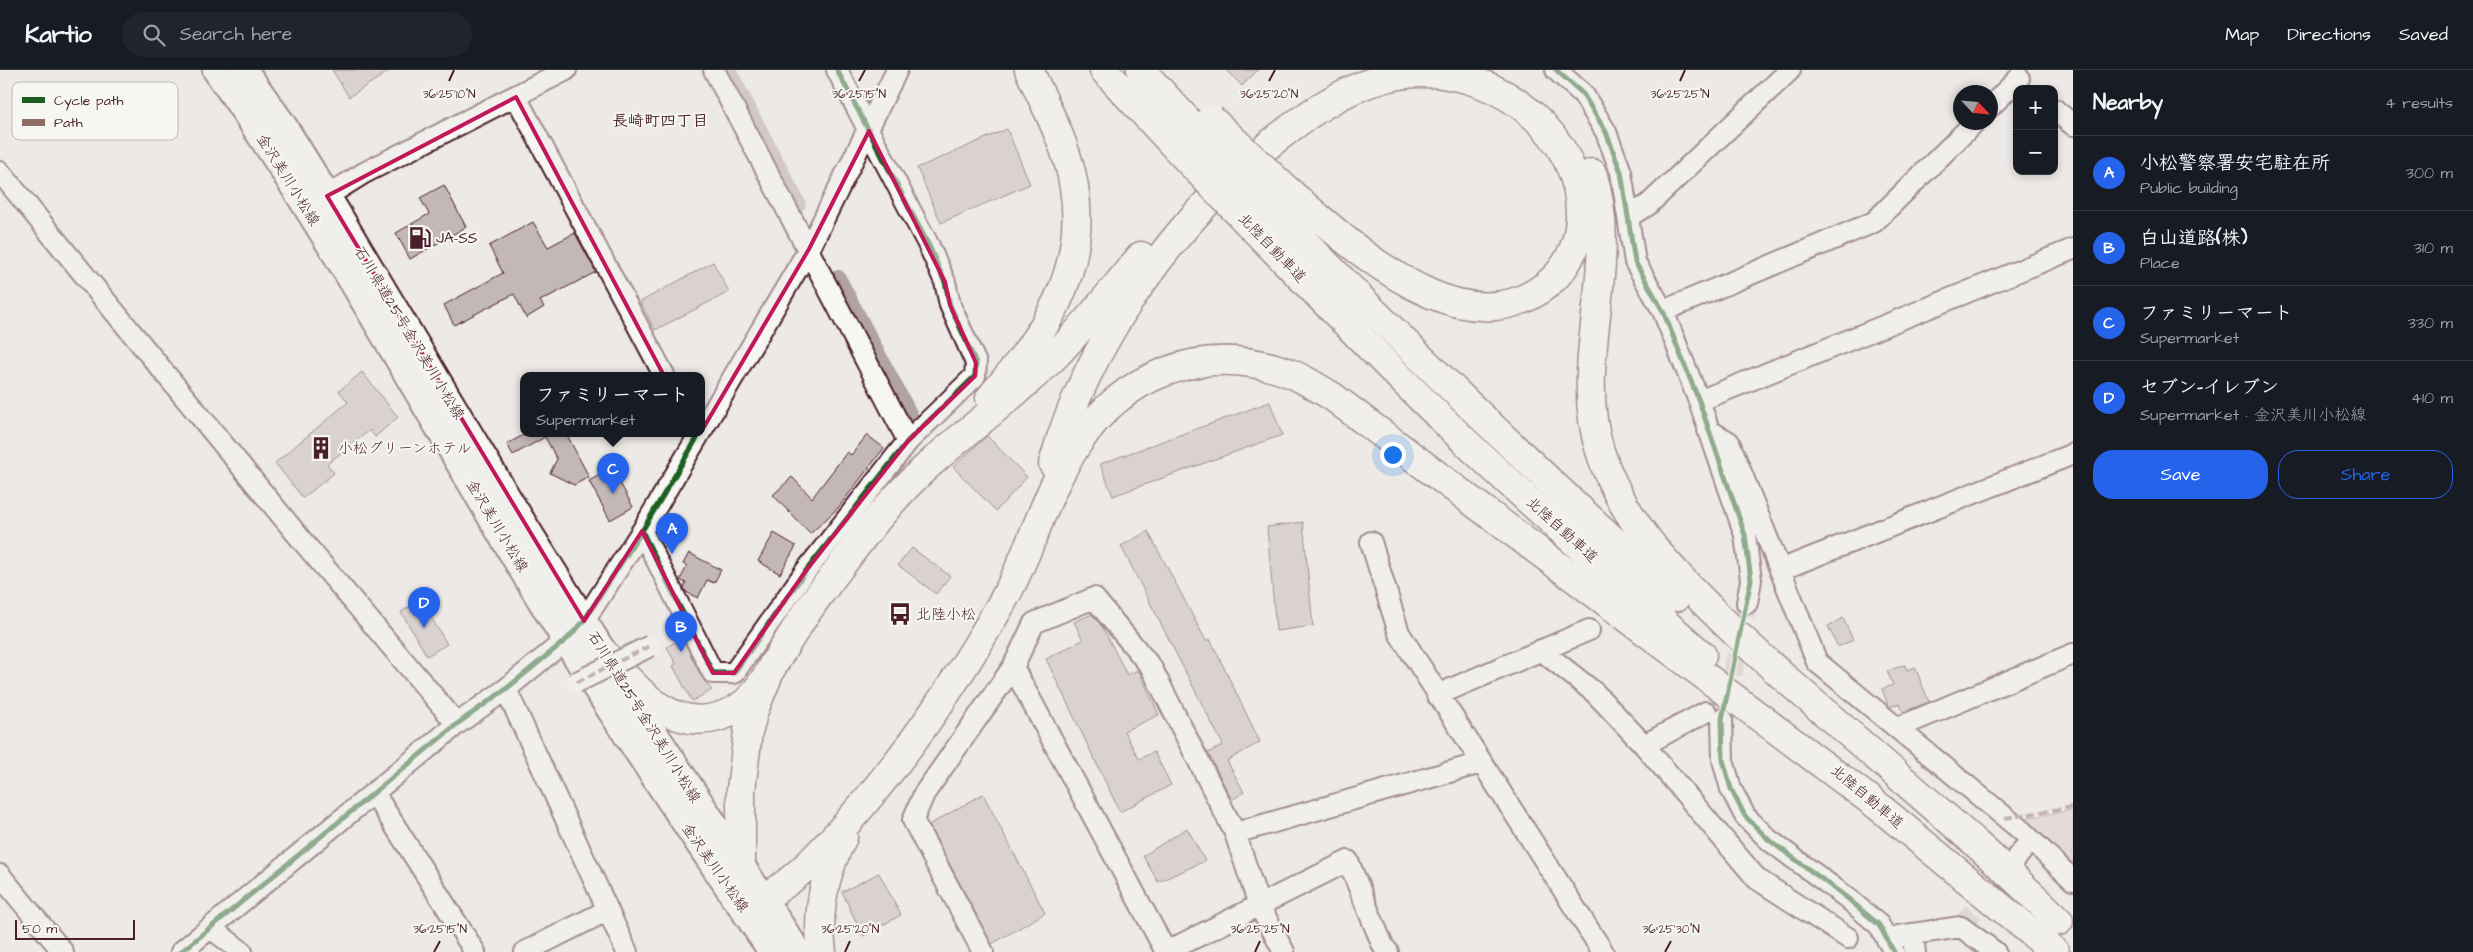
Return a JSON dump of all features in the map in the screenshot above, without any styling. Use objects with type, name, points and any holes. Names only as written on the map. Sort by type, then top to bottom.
[{"type":"highway","points":[[603,652],[650,701],[666,711],[700,719],[716,718],[731,712],[746,702],[773,664],[807,610],[867,532],[895,498],[932,462],[991,398],[1032,343],[1063,292],[1071,268],[1076,240],[1074,186],[1063,149],[1029,70]]},
{"type":"highway","name":"北陸自動車道","points":[[1104,70],[1179,151],[1354,332],[1457,433],[1583,550],[1882,809],[2056,952]]},
{"type":"highway","name":"北陸自動車道","points":[[1141,70],[1204,125],[1278,197],[1370,310],[1491,427],[1606,534],[1733,647],[2066,926]]},
{"type":"highway","points":[[1163,70],[1204,125]]},
{"type":"highway","points":[[932,462],[995,411],[1060,351],[1093,315],[1191,197],[1220,168],[1293,106],[1320,88],[1358,70]]},
{"type":"highway","points":[[1491,70],[1533,93],[1555,112],[1574,134],[1587,160],[1597,188],[1601,222],[1601,253],[1590,380],[1592,416],[1599,450],[1612,482],[1628,512],[1648,542],[1671,569],[1752,649],[1999,862],[2066,926]]},
{"type":"highway","points":[[1034,536],[1055,456],[1077,398],[1100,351],[1144,278],[1206,205],[1261,151],[1314,111],[1341,95],[1369,83],[1422,72],[1449,74],[1497,90],[1518,103],[1539,120],[1556,139],[1569,161],[1577,184],[1580,228],[1575,248],[1564,268],[1549,284],[1529,297],[1507,305],[1483,307],[1459,304],[1433,295],[1404,281],[1278,197]]},
{"type":"highway","points":[[822,952],[819,914],[828,872],[846,831],[861,808],[940,705],[1005,597],[1078,443],[1096,420],[1112,404],[1144,380],[1171,368],[1198,361],[1228,360],[1279,370],[1308,382],[1358,415],[1564,573],[1882,809]]},
{"type":"highway","points":[[773,664],[754,710],[745,750],[741,790],[741,866],[734,896],[762,896],[798,873],[818,855],[861,808]]},
{"type":"main road","name":"金沢美川小松線","points":[[216,70],[272,151],[361,296],[521,567],[576,630],[659,786],[772,952]]},
{"type":"main road","name":"石川県道25号金沢美川小松線","points":[[244,70],[283,125],[327,196],[576,630],[603,652],[798,952]]},
{"type":"street","points":[[327,196],[364,173],[516,98],[566,70]]},
{"type":"street","points":[[714,70],[908,441]]},
{"type":"street","points":[[837,70],[929,246],[945,282],[967,314],[989,360]]},
{"type":"street","points":[[705,424],[809,249],[898,70]]},
{"type":"street","points":[[1556,70],[1583,94],[1606,132],[1621,172],[1635,262],[1663,311],[1699,401],[1745,536],[1751,580],[1747,603]]},
{"type":"street","points":[[1629,216],[1648,205],[1786,72]]},
{"type":"street","points":[[1998,100],[2020,79]]},
{"type":"street","points":[[516,98],[662,372]]},
{"type":"street","points":[[2058,112],[2073,125]]},
{"type":"street","points":[[1663,311],[1874,222],[1966,130]]},
{"type":"street","points":[[0,172],[304,543],[457,724]]},
{"type":"street","points":[[1699,401],[2073,249]]},
{"type":"street","points":[[642,531],[713,673],[734,673],[794,587],[908,441],[975,376],[976,363],[950,305],[945,282]]},
{"type":"street","points":[[1708,430],[1729,442],[1817,662],[2031,840],[2073,880]]},
{"type":"street","points":[[181,952],[457,724],[506,689],[576,630],[642,531],[697,437]]},
{"type":"street","points":[[1780,570],[2073,454]]},
{"type":"street","points":[[1370,542],[1399,632],[1437,695],[1603,952]]},
{"type":"street","points":[[983,952],[913,820],[924,794],[1013,666],[1034,623],[1094,598],[1151,667],[1235,833],[1259,905],[1284,952]]},
{"type":"street","points":[[1437,695],[1589,630]]},
{"type":"street","points":[[577,682],[650,646]]},
{"type":"street","points":[[1542,650],[1595,693],[1644,745],[1757,879],[1848,938]]},
{"type":"street","points":[[1897,728],[2073,654]]},
{"type":"street","points":[[1013,666],[1166,952],[1348,861],[1383,946],[1388,952]]},
{"type":"street","points":[[506,689],[627,952]]},
{"type":"street","points":[[1644,745],[1714,716],[1731,789],[1745,816],[1769,840],[1846,897],[1879,926],[1891,947],[1899,936],[1914,943],[1961,927],[1995,952]]},
{"type":"street","points":[[1235,833],[1481,763]]},
{"type":"street","points":[[374,793],[475,952]]},
{"type":"street","points":[[2017,857],[2031,840]]},
{"type":"street","points":[[0,875],[64,952]]},
{"type":"street","points":[[525,952],[608,910]]},
{"type":"street","points":[[211,928],[242,952]]},
{"type":"highlighted area","points":[[516,97],[670,387],[701,432],[809,249],[869,131],[945,282],[950,305],[976,363],[975,376],[908,441],[805,572],[734,673],[713,673],[642,531],[584,621],[327,196]]},
{"type":"shaded area","points":[[2073,810],[2073,873],[2013,820]]},
{"type":"building","points":[[332,70],[391,70],[349,97]]},
{"type":"building","points":[[1227,70],[1258,70],[1242,86]]},
{"type":"building","points":[[1007,129],[1030,184],[941,223],[917,168]]},
{"type":"building","points":[[444,185],[466,227],[410,259],[396,233],[429,214],[420,198]]},
{"type":"building","points":[[533,222],[548,247],[575,233],[596,272],[540,301],[544,307],[526,318],[514,294],[454,325],[444,305],[503,273],[489,246]]},
{"type":"building","points":[[713,262],[729,292],[655,330],[640,302]]},
{"type":"building","name":"小松グリーンホテル","points":[[362,372],[398,417],[375,437],[370,430],[327,464],[334,473],[303,498],[275,463],[348,402],[339,391]]},
{"type":"building","points":[[1270,402],[1282,435],[1113,496],[1100,464]]},
{"type":"building","points":[[867,435],[884,448],[838,508],[810,534],[773,495],[792,477],[812,498],[847,452],[851,455]]},
{"type":"building","points":[[987,436],[1027,477],[996,511],[953,467]]},
{"type":"building","points":[[520,437],[545,437],[513,455],[507,444]]},
{"type":"building","points":[[545,437],[568,437],[589,477],[574,485],[550,473],[557,459]]},
{"type":"building","points":[[612,468],[633,507],[610,520],[589,481]]},
{"type":"building","points":[[1303,522],[1313,626],[1276,631],[1267,527]]},
{"type":"building","points":[[1148,531],[1206,641],[1210,639],[1260,742],[1227,761],[1244,792],[1232,800],[1208,753],[1223,745],[1121,546]]},
{"type":"building","points":[[774,533],[796,546],[780,574],[758,561]]},
{"type":"building","points":[[912,548],[950,576],[936,594],[898,565]]},
{"type":"building","points":[[689,553],[721,570],[714,583],[707,580],[698,598],[686,592],[684,588],[686,583],[680,580],[687,566],[683,564]]},
{"type":"building","points":[[423,604],[447,644],[427,656],[401,612],[412,605],[414,609]]},
{"type":"building","points":[[1092,614],[1103,628],[1127,675],[1139,671],[1159,715],[1124,731],[1139,759],[1154,752],[1171,785],[1120,812],[1046,659],[1083,640],[1074,622]]},
{"type":"building","points":[[1843,618],[1853,640],[1838,647],[1828,626]]},
{"type":"building","points":[[682,638],[702,678],[712,690],[692,701],[673,666],[676,664],[667,647]]},
{"type":"building","points":[[1905,665],[1907,670],[1915,667],[1929,702],[1903,712],[1900,703],[1890,707],[1888,705],[1882,689],[1893,685],[1887,671]]},
{"type":"building","points":[[983,794],[1045,913],[992,944],[929,825]]},
{"type":"building","points":[[1187,828],[1205,861],[1158,882],[1143,856]]},
{"type":"building","points":[[879,873],[901,915],[863,936],[842,892]]},
{"type":"waterway","points":[[728,70],[798,204]]},
{"type":"waterway","points":[[838,278],[912,419]]},
{"type":"tunnel","points":[[1726,704],[1747,603]]},
{"type":"tunnel","points":[[1961,927],[2015,860]]},
{"type":"marked path","points":[[577,682],[650,646]]},
{"type":"marked path","points":[[2005,818],[2073,807]]},
{"type":"cycle path","points":[[642,531],[713,673],[734,673],[805,572],[908,441],[975,376],[976,363],[950,305],[945,282],[929,246],[837,70]]},
{"type":"cycle path","points":[[1556,70],[1583,94],[1606,132],[1621,172],[1635,262],[1663,311],[1699,401],[1745,535],[1751,580],[1722,719],[1723,760],[1731,789],[1745,816],[1769,840],[1846,897],[1879,925],[1894,952]]},
{"type":"cycle path","points":[[181,952],[457,724],[506,689],[567,639],[584,621],[642,531],[698,437]]},
{"type":"place","name":"JA-SS","points":[[420,238]]},
{"type":"place","name":"小松グリーンホテル","points":[[321,448]]},
{"type":"place","name":"ファミリーマート","points":[[613,494]]},
{"type":"place","name":"小松警察署安宅駐在所","points":[[672,554]]},
{"type":"place","name":"北陸小松","points":[[900,614]]},
{"type":"place","name":"セブン-イレブン","points":[[424,628]]},
{"type":"place","name":"白山道路(株)","points":[[681,652]]},
{"type":"district","name":"長崎町四丁目","points":[[660,121]]}]
